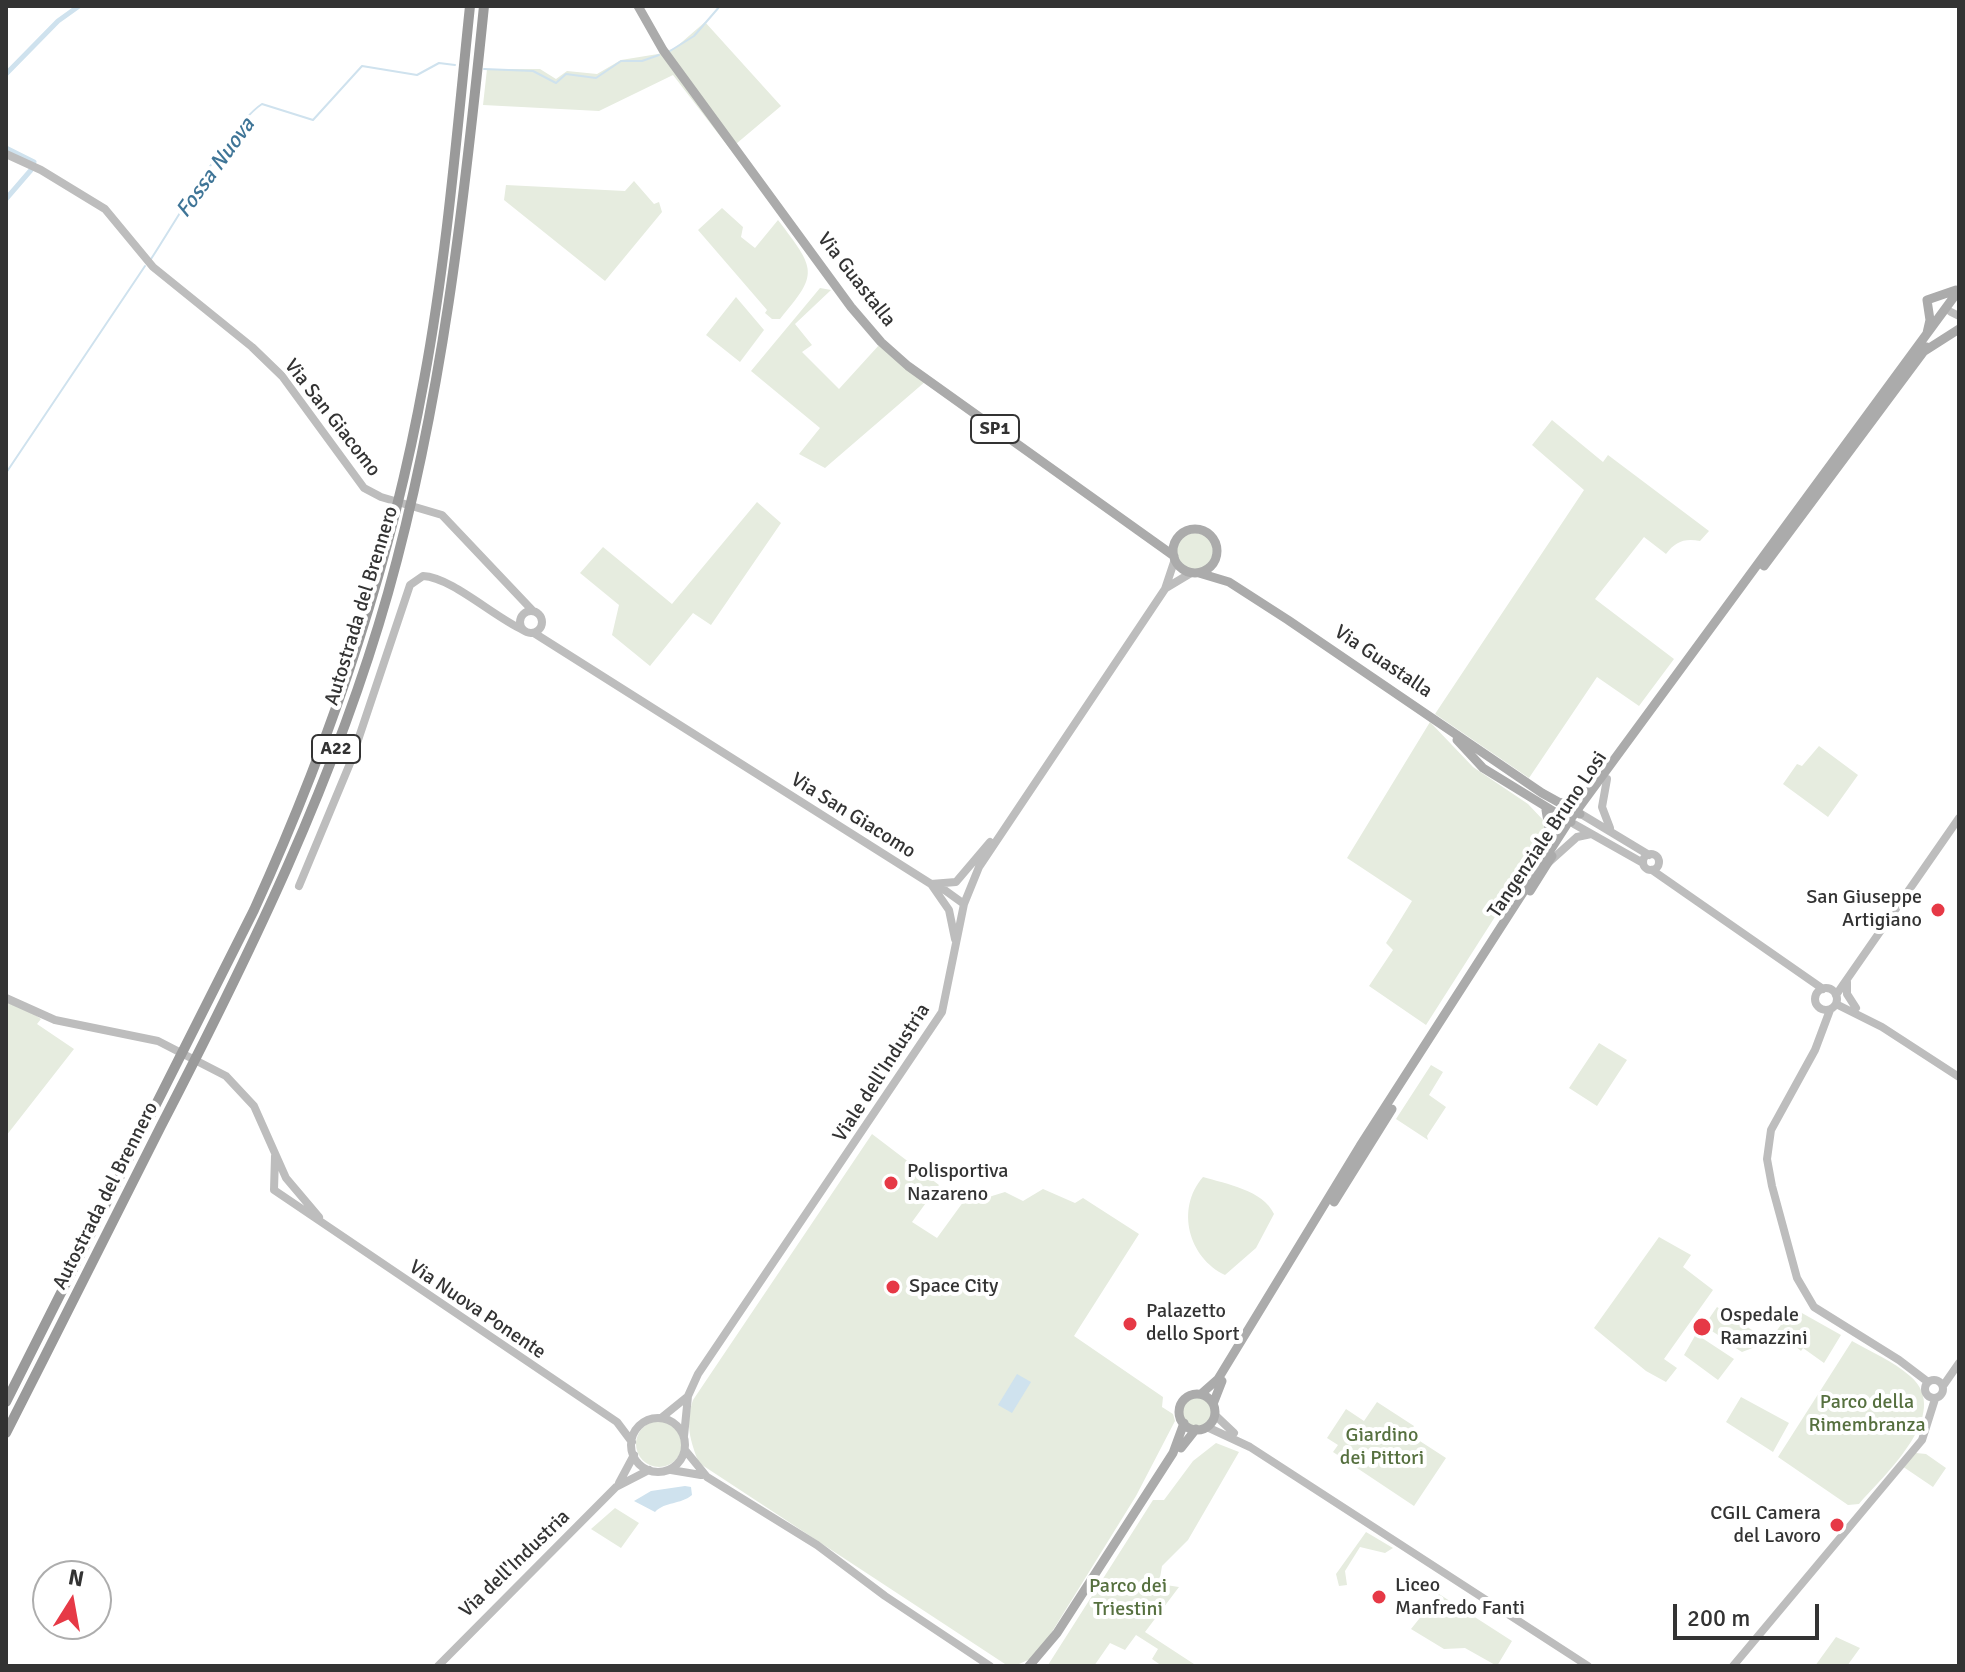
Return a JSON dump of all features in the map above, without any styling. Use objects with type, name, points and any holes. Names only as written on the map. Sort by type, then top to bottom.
[{"type":"highway","name":"Autostrada del Brennero","points":[[6,1402],[254,910],[295,816],[348,675],[391,529],[424,380],[444,249],[470,6]]},
{"type":"highway","name":"Autostrada del Brennero","points":[[6,1433],[266,917],[318,797],[359,684],[404,533],[438,381],[459,233],[484,6]]},
{"type":"main road","name":"Via Guastalla","points":[[638,6],[671,61],[851,307],[881,342],[920,375],[1174,558]]},
{"type":"main road","points":[[1952,313],[1959,289]]},
{"type":"main road","points":[[1926,338],[1930,320],[1927,300],[1959,289]]},
{"type":"main road","points":[[1952,313],[1959,301]]},
{"type":"main road","name":"Tangenziale Bruno Losi","points":[[1578,813],[1926,338],[1952,313]]},
{"type":"main road","name":"Tangenziale Bruno Losi","points":[[1201,1394],[1223,1371],[1360,1146],[1537,868],[1607,779],[1952,313]]},
{"type":"main road","points":[[1923,352],[1959,329]]},
{"type":"main road","points":[[1150,539],[1180,536],[1198,530],[1210,535],[1216,547],[1215,560],[1195,573],[1174,558],[1180,536]]},
{"type":"main road","name":"Via Guastalla","points":[[1215,560],[1229,582]]},
{"type":"main road","name":"Via Guastalla","points":[[1195,573],[1229,582],[1556,802],[1578,813]]},
{"type":"main road","name":"Via Guastalla","points":[[1436,720],[1483,768],[1546,810],[1571,822]]},
{"type":"main road","points":[[1556,802],[1573,801],[1617,756]]},
{"type":"main road","points":[[1483,768],[1490,757]]},
{"type":"main road","points":[[1522,795],[1529,784]]},
{"type":"main road","points":[[1537,868],[1549,828],[1546,810]]},
{"type":"main road","name":"Tangenziale Bruno Losi","points":[[1213,1404],[1247,1336],[1358,1168],[1571,822]]},
{"type":"main road","points":[[1201,1394],[1213,1404],[1215,1415],[1207,1427],[1196,1429],[1184,1423],[1179,1414],[1181,1403],[1189,1396],[1201,1394]]},
{"type":"main road","points":[[1029,1666],[1057,1633],[1173,1453],[1184,1423]]},
{"type":"main road","points":[[1040,1666],[1196,1429]]},
{"type":"street","name":"Via San Giacomo","points":[[6,154],[41,170],[105,209],[153,267],[252,347],[282,376],[360,483],[381,497],[427,508],[454,526],[524,601],[526,614],[541,615],[543,625],[557,645]]},
{"type":"street","name":"Viale dell'Industria","points":[[660,1418],[670,1414],[688,1396],[714,1350],[934,1027],[946,1003],[964,904],[979,867],[1165,589],[1174,558]]},
{"type":"street","name":"Viale dell'Industria","points":[[1165,589],[1195,573]]},
{"type":"street","name":"Via San Giacomo","points":[[299,886],[351,761],[410,585],[423,576],[437,579],[500,620],[557,645],[964,904]]},
{"type":"street","points":[[500,620],[515,621],[526,614]]},
{"type":"street","points":[[523,630],[526,614]]},
{"type":"street","points":[[534,633],[543,625]]},
{"type":"street","points":[[1607,779],[1602,811],[1614,831]]},
{"type":"street","name":"Via Guastalla","points":[[1571,822],[1655,867],[1657,858],[1578,813]]},
{"type":"street","points":[[1932,1398],[1944,1392],[1940,1381],[1928,1382],[1899,1360],[1821,1315],[1797,1278],[1772,1186],[1767,1148],[1778,1112],[1818,1040],[1827,998],[1847,981],[1959,818]]},
{"type":"street","points":[[935,885],[960,879],[1004,826]]},
{"type":"street","points":[[1547,864],[1577,837],[1587,833],[1598,836]]},
{"type":"street","points":[[1643,863],[1649,855]]},
{"type":"street","points":[[1655,867],[1684,891],[1793,967],[1827,998],[1882,1027]]},
{"type":"street","name":"Via San Giacomo","points":[[935,885],[943,899],[957,947]]},
{"type":"street","points":[[943,899],[952,904],[964,904]]},
{"type":"street","points":[[1847,981],[1847,994],[1856,1008]]},
{"type":"street","name":"Via Nuova Ponente","points":[[6,998],[55,1020],[158,1041],[207,1065],[235,1084],[254,1106],[275,1156],[293,1188],[322,1222]]},
{"type":"street","points":[[1827,998],[1856,1008],[1959,1077]]},
{"type":"street","name":"Via Nuova Ponente","points":[[275,1156],[274,1190],[617,1422],[632,1442]]},
{"type":"street","points":[[1943,1386],[1959,1363]]},
{"type":"street","points":[[1928,1382],[1925,1393],[1932,1398]]},
{"type":"street","name":"Viale dell'Industria","points":[[684,1436],[688,1396]]},
{"type":"street","points":[[1733,1666],[1919,1444],[1928,1429],[1932,1398]]},
{"type":"street","points":[[1215,1415],[1250,1447]]},
{"type":"street","points":[[617,1422],[642,1423],[660,1418],[675,1423],[684,1436],[685,1450],[693,1464],[707,1477],[817,1545],[885,1596],[989,1666]]},
{"type":"street","points":[[642,1423],[632,1442],[634,1455],[649,1470],[687,1470],[707,1477]]},
{"type":"street","points":[[1207,1427],[1250,1447],[1588,1666]]},
{"type":"street","points":[[667,1470],[679,1463],[685,1450]]},
{"type":"street","name":"Via dell'Industria","points":[[438,1666],[616,1487],[634,1455]]},
{"type":"street","name":"Via dell'Industria","points":[[616,1487],[649,1470]]},
{"type":"green space","points":[[705,22],[781,106],[730,149],[673,75],[599,111],[483,105],[487,69],[540,69],[556,79],[567,71],[597,74],[621,60],[675,48]]},
{"type":"green space","points":[[634,181],[654,204],[659,202],[662,212],[605,281],[504,200],[506,185],[625,191]]},
{"type":"green space","points":[[722,208],[743,227],[741,237],[755,248],[778,220],[806,261],[807,281],[780,319],[772,319],[765,313],[767,310],[698,230]]},
{"type":"green space","points":[[820,288],[831,290],[795,324],[812,345],[802,352],[839,389],[880,344],[926,381],[825,468],[799,454],[820,428],[751,371]]},
{"type":"green space","points":[[736,297],[764,330],[740,362],[706,335]]},
{"type":"green space","points":[[1552,420],[1603,462],[1608,455],[1709,531],[1700,541],[1680,542],[1666,554],[1644,537],[1595,599],[1674,659],[1639,706],[1597,677],[1529,778],[1435,714],[1584,490],[1532,445]]},
{"type":"green space","points":[[757,502],[781,523],[711,625],[693,613],[650,666],[612,635],[619,605],[580,573],[603,547],[672,604]]},
{"type":"green space","points":[[1195,533],[1207,539],[1213,551],[1207,563],[1195,569],[1183,563],[1177,551],[1183,539]]},
{"type":"green space","points":[[1430,722],[1473,767],[1528,804],[1545,822],[1544,840],[1426,1025],[1369,986],[1393,950],[1386,943],[1412,901],[1347,858]]},
{"type":"green space","points":[[1819,746],[1858,775],[1828,817],[1783,784],[1797,764],[1802,766]]},
{"type":"green space","points":[[6,995],[41,1019],[37,1024],[74,1049],[6,1136]]},
{"type":"green space","points":[[1599,1043],[1627,1060],[1597,1106],[1569,1088]]},
{"type":"green space","points":[[1431,1065],[1443,1072],[1429,1095],[1446,1107],[1427,1136],[1428,1140],[1396,1119]]},
{"type":"green space","points":[[872,1134],[939,1185],[912,1222],[937,1238],[969,1194],[979,1200],[1005,1192],[1023,1201],[1043,1189],[1075,1203],[1083,1198],[1139,1234],[1074,1336],[1163,1397],[1162,1407],[1173,1414],[1175,1421],[1136,1496],[1037,1656],[1019,1664],[1005,1664],[699,1463],[693,1447],[689,1424],[693,1400]]},
{"type":"green space","points":[[1203,1177],[1253,1194],[1262,1199],[1274,1214],[1256,1248],[1225,1275],[1202,1257],[1190,1232],[1190,1203]]},
{"type":"green space","points":[[1659,1237],[1691,1255],[1683,1267],[1713,1290],[1664,1359],[1677,1368],[1666,1382],[1646,1371],[1594,1328]]},
{"type":"green space","points":[[1717,1307],[1758,1334],[1761,1338],[1755,1347],[1742,1352],[1731,1345],[1734,1339],[1722,1330],[1718,1335],[1704,1326]]},
{"type":"green space","points":[[1793,1308],[1841,1335],[1824,1363],[1803,1348],[1801,1351],[1784,1336],[1780,1341],[1773,1336]]},
{"type":"green space","points":[[1696,1334],[1734,1359],[1718,1380],[1684,1355]]},
{"type":"green space","name":"Parco della Rimembranza","points":[[1852,1341],[1910,1376],[1921,1391],[1924,1408],[1920,1425],[1897,1461],[1859,1504],[1848,1505],[1778,1457]]},
{"type":"green space","points":[[1197,1397],[1207,1402],[1212,1412],[1207,1422],[1197,1427],[1187,1422],[1182,1412],[1187,1402]]},
{"type":"green space","points":[[1741,1397],[1789,1423],[1773,1452],[1726,1422]]},
{"type":"green space","name":"Giardino dei Pittori","points":[[1377,1402],[1414,1426],[1409,1434],[1446,1458],[1414,1506],[1333,1452],[1338,1445],[1327,1438],[1346,1409],[1364,1421]]},
{"type":"green space","points":[[659,1421],[675,1428],[682,1444],[675,1460],[659,1467],[643,1460],[636,1444],[643,1428]]},
{"type":"green space","name":"Parco dei Triestini","points":[[1216,1443],[1239,1452],[1188,1540],[1162,1566],[1159,1584],[1179,1587],[1145,1632],[1197,1666],[1162,1666],[1152,1659],[1158,1649],[1136,1635],[1125,1650],[1110,1643],[1094,1666],[1048,1665],[1153,1500],[1164,1500],[1193,1461]]},
{"type":"green space","points":[[1916,1453],[1926,1454],[1946,1468],[1933,1487],[1902,1466]]},
{"type":"green space","points":[[615,1508],[639,1523],[621,1548],[591,1529]]},
{"type":"green space","points":[[1366,1532],[1393,1548],[1385,1553],[1360,1547],[1345,1571],[1347,1585],[1339,1586],[1336,1574]]},
{"type":"green space","points":[[1439,1594],[1512,1641],[1497,1666],[1465,1648],[1444,1649],[1411,1629]]},
{"type":"green space","points":[[1836,1637],[1860,1648],[1847,1666],[1815,1666]]},
{"type":"water","points":[[1017,1374],[1031,1382],[1012,1413],[998,1405]]},
{"type":"water","points":[[691,1487],[692,1495],[655,1512],[634,1501],[651,1491]]},
{"type":"waterway","points":[[6,74],[58,21],[79,6]]},
{"type":"waterway","name":"Fossa Nuova","points":[[670,51],[694,36],[720,6]]},
{"type":"waterway","name":"Fossa Nuova","points":[[484,69],[533,71],[556,83],[566,74],[596,78],[621,61],[642,61],[659,55]]},
{"type":"waterway","name":"Fossa Nuova","points":[[151,259],[235,131],[262,104],[313,120],[362,66],[417,75],[439,63],[455,65]]},
{"type":"waterway","points":[[6,148],[34,162]]},
{"type":"waterway","points":[[6,199],[31,170]]},
{"type":"waterway","name":"Fossa Nuova","points":[[6,473],[145,266]]},
{"type":"place","name":"San Giuseppe Artigiano","points":[[1938,910]]},
{"type":"place","name":"Polisportiva Nazareno","points":[[891,1183]]},
{"type":"place","name":"Space City","points":[[893,1287]]},
{"type":"place","name":"Palazetto dello Sport","points":[[1130,1324]]},
{"type":"place","name":"Ospedale Ramazzini","points":[[1702,1327]]},
{"type":"place","name":"CGIL Camera del Lavoro","points":[[1837,1525]]},
{"type":"place","name":"Liceo Manfredo Fanti","points":[[1379,1597]]}]
